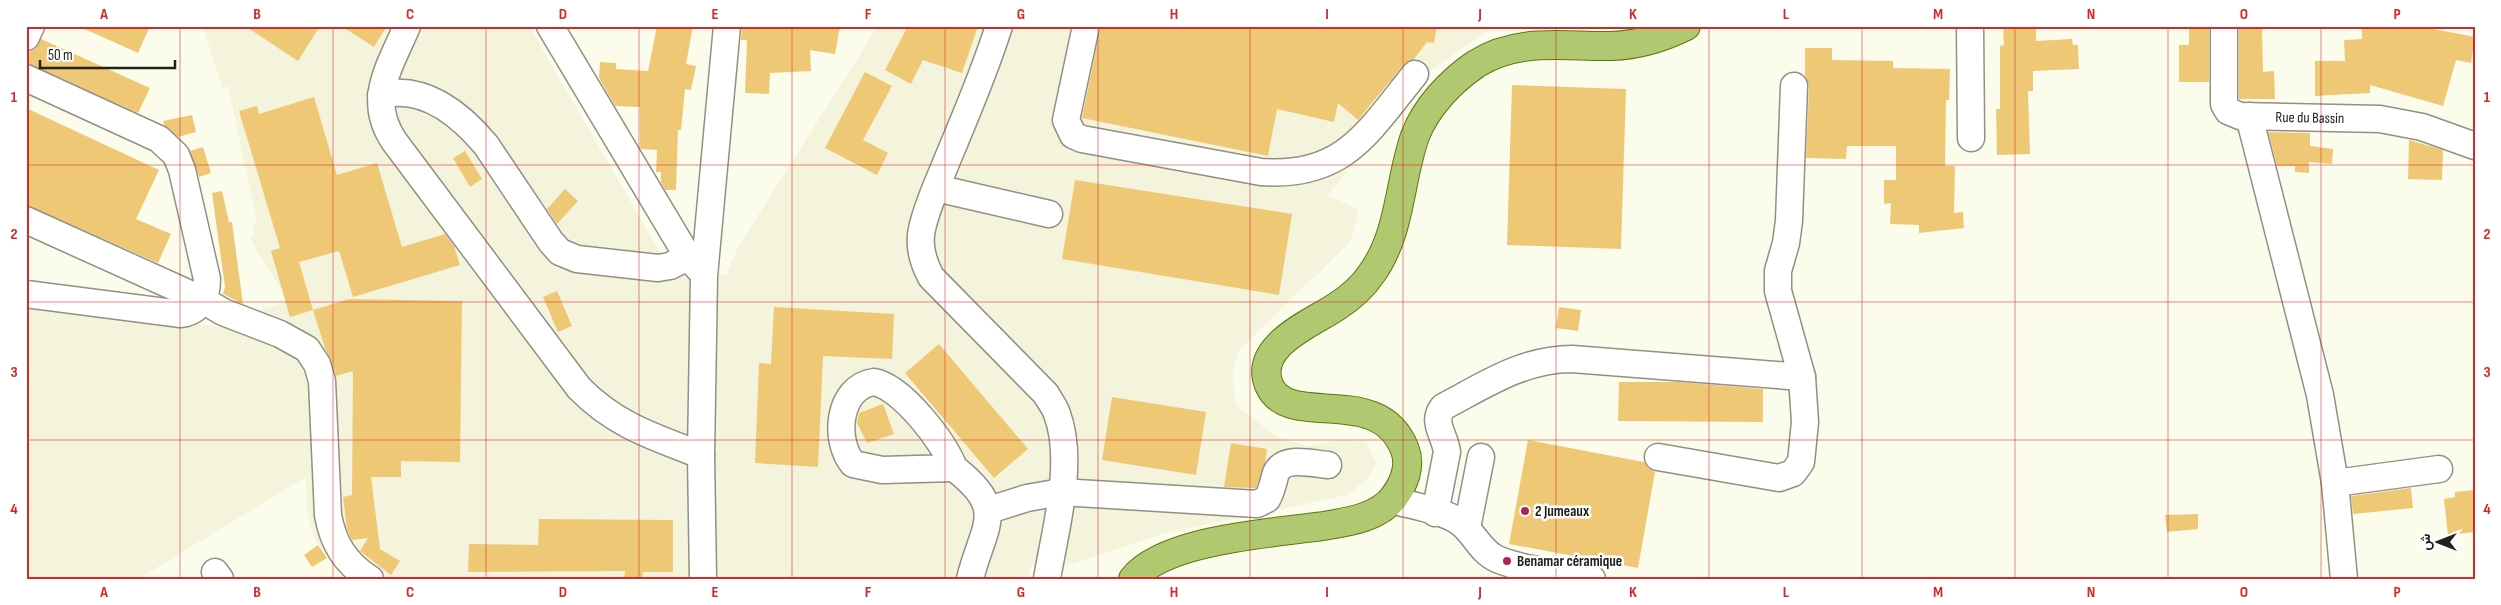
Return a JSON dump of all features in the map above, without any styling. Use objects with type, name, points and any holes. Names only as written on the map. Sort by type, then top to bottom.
[{"type":"main road","points":[[1134,579],[1156,560],[1184,549],[1345,522],[1378,511],[1392,500],[1402,484],[1407,470],[1407,455],[1394,429],[1384,420],[1372,415],[1317,408],[1282,399],[1269,384],[1268,374],[1270,360],[1277,347],[1297,330],[1335,308],[1354,293],[1383,257],[1395,222],[1416,133],[1430,108],[1450,84],[1477,63],[1505,51],[1535,44],[1611,46],[1638,43],[1665,36],[1686,26]]},
{"type":"street","points":[[26,38],[31,26]]},
{"type":"street","points":[[408,26],[381,96],[382,120],[394,141],[579,388],[592,402],[621,423],[701,455]]},
{"type":"street","points":[[550,26],[696,266]]},
{"type":"street","points":[[703,579],[696,266],[727,26]]},
{"type":"street","points":[[999,26],[975,94],[936,188],[922,229],[920,242],[925,266],[939,286],[1046,394],[1057,413],[1063,437],[1064,467],[1047,579]]},
{"type":"street","points":[[1086,26],[1066,120],[1072,135],[1082,139],[1261,172],[1285,174],[1309,170],[1338,158],[1352,149],[1368,132],[1415,74]]},
{"type":"street","points":[[1970,26],[1972,138]]},
{"type":"street","name":"Rue du Bassin","points":[[2224,26],[2224,104],[2231,114],[2380,119],[2422,127],[2475,146]]},
{"type":"street","points":[[26,78],[159,139],[171,149],[182,170],[205,265],[207,291],[203,300],[190,313],[181,314],[26,294]]},
{"type":"street","points":[[1658,457],[1779,478],[1793,473],[1802,462],[1805,422],[1802,377],[1782,310],[1778,281],[1789,221],[1794,86]]},
{"type":"street","points":[[381,96],[406,91],[426,97],[473,130],[486,145],[551,242],[560,252],[578,259],[642,268],[696,266]]},
{"type":"street","points":[[2249,116],[2320,394],[2336,483],[2344,579]]},
{"type":"street","points":[[2422,127],[2475,125]]},
{"type":"street","points":[[936,188],[1049,214]]},
{"type":"street","points":[[26,220],[203,300],[223,312],[294,340],[307,349],[317,364],[322,382],[328,515],[331,535],[339,550],[362,577]]},
{"type":"street","points":[[1435,513],[1447,452],[1437,420],[1439,413],[1443,407],[1526,365],[1541,361],[1572,359],[1802,377]]},
{"type":"street","points":[[1466,528],[1481,456]]},
{"type":"street","points":[[989,510],[1027,498],[1061,492],[1257,504],[1267,500],[1277,472],[1283,465],[1291,462],[1328,465]]},
{"type":"street","points":[[954,468],[973,484],[989,510],[986,529],[970,579]]},
{"type":"street","points":[[2336,483],[2439,469]]},
{"type":"street","points":[[1392,500],[1456,520],[1466,528],[1481,547],[1496,559],[1592,579]]},
{"type":"shaded area","points":[[203,26],[529,26],[672,273],[726,275],[738,247],[878,26],[1494,26],[1430,71],[1328,195],[1359,210],[1350,242],[1238,351],[1232,374],[1236,405],[1279,438],[1307,446],[1342,440],[1366,442],[1376,463],[1368,479],[1347,495],[1162,534],[1059,568],[1033,565],[1027,579],[350,579],[335,566],[313,536],[306,505],[306,477],[138,579],[26,579],[26,303],[249,330],[256,311],[290,301],[260,257],[250,236],[255,235],[253,223],[257,222],[228,86],[222,88]]},
{"type":"building","points":[[78,26],[150,26],[138,53]]},
{"type":"building","points":[[245,26],[320,26],[298,61]]},
{"type":"building","points":[[341,26],[387,26],[374,47]]},
{"type":"building","points":[[657,26],[693,26],[686,64],[696,66],[691,90],[685,89],[681,130],[678,130],[676,190],[665,190],[661,182],[661,172],[656,172],[657,150],[641,149],[640,147],[640,107],[615,106],[599,78],[600,62],[616,63],[616,69],[648,71]]},
{"type":"building","points":[[742,26],[840,26],[835,54],[810,50],[811,71],[770,73],[769,94],[745,93],[747,40],[741,40]]},
{"type":"building","points":[[908,26],[978,26],[962,73],[923,60],[911,84],[885,70]]},
{"type":"building","points":[[1101,26],[1437,26],[1434,43],[1427,42],[1414,59],[1403,65],[1358,120],[1338,103],[1334,122],[1277,109],[1268,156],[1082,118]]},
{"type":"building","points":[[2003,26],[2036,26],[2036,41],[2072,39],[2073,45],[2078,45],[2079,69],[2033,71],[2033,91],[2028,91],[2030,154],[1997,155],[1996,109],[2000,109],[2000,46],[2004,45]]},
{"type":"building","points":[[2189,26],[2209,26],[2209,82],[2179,82],[2179,45],[2189,45]]},
{"type":"building","points":[[2239,26],[2262,26],[2263,72],[2274,71],[2275,99],[2239,99]]},
{"type":"building","points":[[2362,26],[2418,26],[2475,37],[2471,63],[2456,60],[2443,106],[2370,85],[2370,93],[2315,96],[2315,61],[2345,61],[2344,40],[2362,39]]},
{"type":"building","points":[[41,39],[150,88],[138,113],[26,63],[30,51],[35,49]]},
{"type":"building","points":[[1805,48],[1832,48],[1832,60],[1893,61],[1893,68],[1950,69],[1949,100],[1946,100],[1945,166],[1955,166],[1954,213],[1963,212],[1964,228],[1919,233],[1919,225],[1890,224],[1891,203],[1884,204],[1884,180],[1896,180],[1896,146],[1847,146],[1846,159],[1806,158],[1809,87],[1805,77]]},
{"type":"building","points":[[865,72],[892,86],[863,140],[888,153],[877,175],[825,148]]},
{"type":"building","points":[[1512,85],[1626,89],[1621,249],[1507,245]]},
{"type":"building","points":[[314,97],[337,175],[377,163],[402,247],[445,234],[454,246],[460,265],[353,297],[339,251],[299,262],[313,310],[290,317],[271,251],[280,248],[239,111],[257,106],[259,114]]},
{"type":"building","points":[[26,108],[159,170],[136,219],[171,234],[158,263],[26,205]]},
{"type":"building","points":[[192,115],[196,132],[178,137],[164,125],[163,121]]},
{"type":"building","points":[[2268,132],[2310,133],[2310,146],[2333,149],[2332,164],[2309,162],[2309,173],[2295,172],[2295,166],[2277,166]]},
{"type":"building","points":[[2409,140],[2443,150],[2442,180],[2408,179]]},
{"type":"building","points":[[203,147],[211,173],[199,177],[190,151]]},
{"type":"building","points":[[465,151],[482,179],[470,187],[453,158]]},
{"type":"building","points":[[1075,180],[1292,214],[1279,295],[1062,259]]},
{"type":"building","points":[[565,189],[578,201],[557,224],[547,209]]},
{"type":"building","points":[[222,191],[229,222],[232,222],[243,304],[223,294],[225,287],[212,193]]},
{"type":"building","points":[[557,291],[572,326],[558,332],[543,297]]},
{"type":"building","points":[[349,299],[462,301],[460,462],[401,461],[401,477],[371,477],[380,549],[400,561],[391,575],[360,551],[368,538],[352,540],[347,529],[343,497],[352,495],[353,371],[336,376],[313,310]]},
{"type":"building","points":[[774,307],[894,314],[892,359],[823,356],[818,467],[755,463],[759,363],[771,364]]},
{"type":"building","points":[[1559,307],[1581,310],[1578,331],[1556,328]]},
{"type":"building","points":[[939,344],[1028,449],[994,478],[905,373]]},
{"type":"building","points":[[1619,382],[1678,382],[1763,389],[1763,422],[1618,421]]},
{"type":"building","points":[[1112,397],[1206,412],[1196,475],[1102,460]]},
{"type":"building","points":[[883,404],[894,434],[867,443],[857,423],[859,413]]},
{"type":"building","points":[[1528,440],[1644,462],[1648,468],[1655,472],[1638,568],[1509,544]]},
{"type":"building","points":[[1231,443],[1267,449],[1265,463],[1256,488],[1224,487]]},
{"type":"building","points":[[2411,488],[2413,508],[2353,514],[2351,496]]},
{"type":"building","points":[[2475,490],[2475,532],[2448,535],[2444,499],[2455,497],[2455,492]]},
{"type":"building","points":[[2198,514],[2198,529],[2167,532],[2165,515]]},
{"type":"building","points":[[539,519],[673,520],[673,572],[643,572],[642,579],[624,579],[625,571],[468,572],[469,544],[538,545]]},
{"type":"building","points":[[318,545],[327,558],[312,567],[304,555]]},
{"type":"place","name":"2 Jumeaux","points":[[1525,511]]},
{"type":"place","name":"Benamar céramique","points":[[1507,561]]}]
